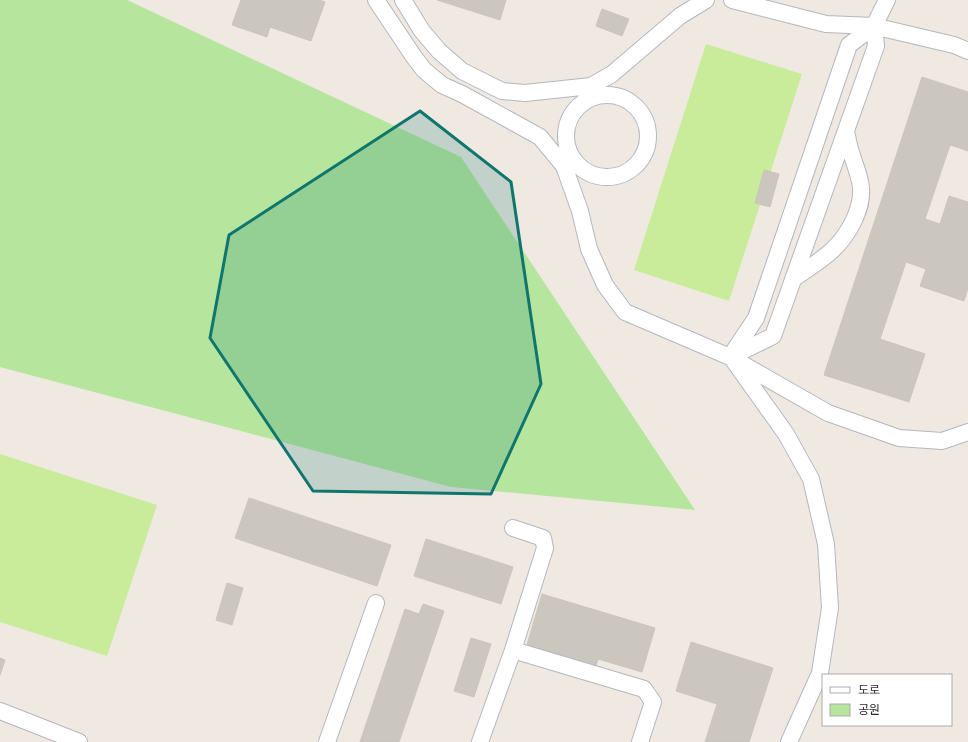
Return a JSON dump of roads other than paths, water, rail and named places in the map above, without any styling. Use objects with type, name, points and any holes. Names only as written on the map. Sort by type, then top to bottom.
[{"type":"street","points":[[376,0],[424,70],[442,85],[462,94],[540,137],[564,166],[580,211],[589,249],[605,285],[625,312],[730,357],[828,413],[899,438],[942,441],[968,432]]},
{"type":"street","points":[[403,0],[422,31],[451,63],[462,71],[502,91],[525,93],[591,86],[612,74],[680,16],[706,0]]},
{"type":"street","points":[[732,0],[826,24],[874,26],[954,45],[968,51]]},
{"type":"street","points":[[730,357],[756,318],[849,45],[874,26],[887,0]]},
{"type":"street","points":[[730,357],[773,336],[876,46],[874,26]]},
{"type":"street","points":[[564,166],[567,124],[573,112],[591,86]]},
{"type":"street","points":[[565,138],[568,151],[575,163],[585,172],[597,177],[611,178],[624,174],[635,167],[644,156],[648,143],[648,129],[644,116],[635,104],[623,97],[609,94],[595,96],[582,102],[573,112]]},
{"type":"street","points":[[793,279],[839,244],[849,231],[857,214],[862,200],[861,187],[846,132]]},
{"type":"street","points":[[730,357],[786,434],[811,479],[826,544],[830,608],[820,674],[789,742]]},
{"type":"street","points":[[480,742],[513,650],[545,548],[543,538],[512,528]]},
{"type":"street","points":[[327,742],[376,603]]},
{"type":"street","points":[[513,650],[644,689],[653,702],[640,742]]},
{"type":"street","points":[[0,711],[79,742]]}]
